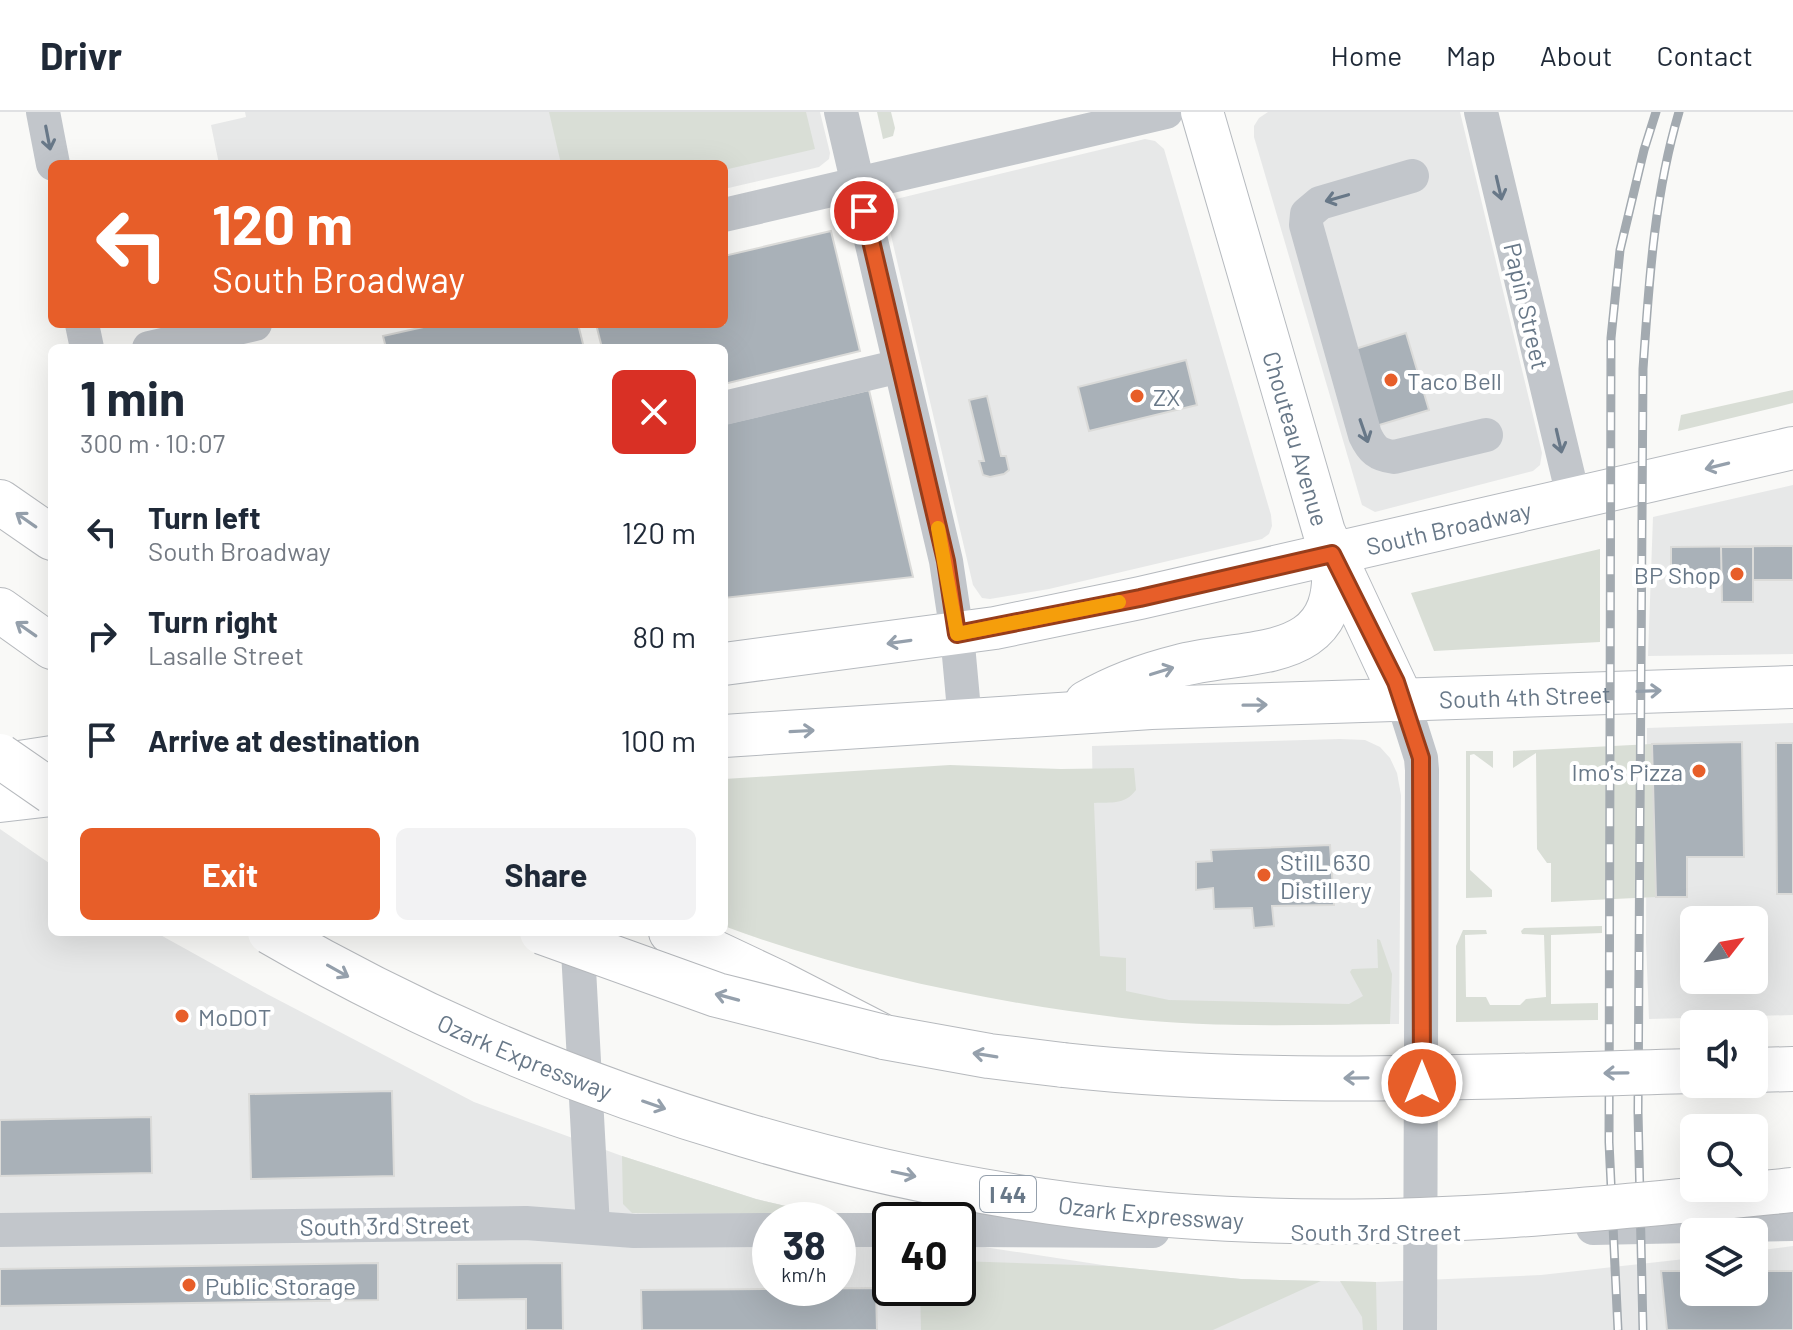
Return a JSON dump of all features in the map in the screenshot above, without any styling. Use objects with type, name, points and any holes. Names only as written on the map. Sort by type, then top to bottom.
[{"type":"highway","points":[[0,502],[48,535]]},
{"type":"highway","points":[[0,610],[48,644]]},
{"type":"highway","points":[[0,756],[48,791]]},
{"type":"highway","name":"Ozark Expressway","points":[[277,936],[346,976],[420,1011],[596,1086],[713,1126],[841,1161],[1049,1201],[1151,1214],[1372,1222],[1551,1214],[1793,1190]]},
{"type":"highway","points":[[553,936],[717,995],[884,1037],[989,1056],[1107,1070],[1259,1079],[1680,1071]]},
{"type":"highway","points":[[679,936],[884,1037]]},
{"type":"highway","points":[[1768,1070],[1793,1069]]},
{"type":"main road","name":"Chouteau Avenue","points":[[1202,112],[1308,482],[1332,554],[1382,651],[1403,701]]},
{"type":"main road","name":"South Broadway","points":[[728,663],[957,634],[1140,598],[1793,448]]},
{"type":"main road","points":[[728,736],[1065,713],[1140,677],[1180,665],[1292,645],[1322,621],[1330,604],[1335,581],[1332,554]]},
{"type":"main road","name":"South 4th Street","points":[[1065,713],[1793,687]]},
{"type":"main road","points":[[0,765],[48,758]]},
{"type":"main road","points":[[0,801],[48,795]]},
{"type":"street","points":[[43,112],[52,160]]},
{"type":"street","points":[[841,112],[946,561],[965,721]]},
{"type":"street","points":[[728,214],[1166,112]]},
{"type":"street","name":"Papin Street","points":[[1481,112],[1574,500]]},
{"type":"street","points":[[1412,176],[1320,203],[1307,214],[1306,225],[1365,435],[1370,447],[1380,455],[1394,457],[1486,435]]},
{"type":"street","points":[[167,344],[237,328]]},
{"type":"street","points":[[728,407],[900,366]]},
{"type":"street","name":"Chouteau Avenue","points":[[1403,701],[1422,770],[1420,1330]]},
{"type":"street","points":[[577,936],[593,1227]]},
{"type":"street","name":"South 3rd Street","points":[[0,1230],[526,1223],[634,1231],[752,1230]]},
{"type":"street","name":"South 3rd Street","points":[[976,1230],[1420,1231],[1793,1224]]},
{"type":"shaded area","points":[[245,112],[820,112],[830,153],[829,159],[819,167],[728,188],[728,160],[218,160],[211,125],[246,117]]},
{"type":"shaded area","points":[[549,112],[806,112],[815,149],[728,169],[728,160],[560,160]]},
{"type":"shaded area","points":[[877,112],[891,112],[895,128],[893,136],[883,139]]},
{"type":"shaded area","points":[[1268,112],[1460,112],[1542,453],[1540,465],[1533,471],[1375,512],[1362,505],[1254,137],[1254,126]]},
{"type":"shaded area","points":[[1145,139],[1155,141],[1164,149],[1272,526],[1269,534],[1262,539],[1049,589],[982,598],[973,585],[886,214],[888,206],[896,199]]},
{"type":"shaded area","points":[[1793,390],[1793,403],[1678,431],[1681,415]]},
{"type":"shaded area","points":[[1793,485],[1793,654],[1648,656],[1653,517]]},
{"type":"shaded area","points":[[1600,549],[1600,642],[1434,651],[1411,593]]},
{"type":"shaded area","points":[[1793,723],[1793,1015],[1768,1016],[1768,1010],[1680,1010],[1680,1018],[1649,1019],[1646,942],[1647,728]]},
{"type":"shaded area","points":[[1365,740],[1380,747],[1397,773],[1401,795],[1399,1024],[1240,1025],[1096,1014],[1092,746]]},
{"type":"shaded area","points":[[1652,744],[1656,897],[1551,902],[1551,863],[1547,863],[1537,849],[1536,753],[1513,768],[1513,751]]},
{"type":"shaded area","points":[[1466,751],[1493,751],[1493,768],[1474,754],[1470,755],[1470,870],[1492,890],[1492,897],[1466,898]]},
{"type":"shaded area","points":[[950,765],[1134,768],[1136,790],[1132,795],[1117,802],[1094,803],[1100,956],[1126,958],[1126,991],[1169,1000],[1349,1004],[1363,996],[1350,972],[1352,969],[1378,968],[1377,939],[1392,974],[1390,1024],[1188,1023],[1072,1011],[971,994],[870,972],[728,927],[728,779]]},
{"type":"shaded area","points":[[0,829],[48,862],[48,936],[162,936],[474,1102],[622,1156],[769,1202],[752,1202],[752,1306],[856,1306],[856,1222],[872,1226],[872,1306],[976,1306],[976,1246],[1109,1266],[1241,1279],[1321,1281],[1376,1282],[1541,1275],[1680,1260],[1680,1306],[1768,1306],[1768,1249],[1793,1246],[1793,1330],[0,1330]]},
{"type":"shaded area","points":[[1602,926],[1602,933],[1551,935],[1551,1004],[1598,1003],[1598,1020],[1456,1022],[1456,946],[1463,930],[1486,930],[1487,934],[1465,935],[1466,997],[1486,997],[1490,1005],[1520,1005],[1526,999],[1546,997],[1544,935],[1522,934],[1524,928]]},
{"type":"shaded area","points":[[622,1156],[769,1202],[752,1202],[752,1214],[632,1213],[623,1204]]},
{"type":"shaded area","points":[[976,1262],[1109,1266],[1241,1279],[1321,1281],[1213,1330],[921,1330],[920,1306],[976,1306]]},
{"type":"shaded area","points":[[1340,1281],[1376,1282],[1377,1330],[1363,1330],[1362,1317]]},
{"type":"building","points":[[831,231],[860,351],[728,383],[728,344],[601,344],[597,328],[728,328],[728,255]]},
{"type":"building","points":[[419,328],[579,328],[583,344],[385,344],[383,336]]},
{"type":"building","name":"Taco Bell","points":[[1406,333],[1429,410],[1376,426],[1352,350]]},
{"type":"building","name":"ZX","points":[[1186,360],[1197,405],[1089,431],[1078,387]]},
{"type":"building","points":[[869,390],[913,577],[728,598],[728,423]]},
{"type":"building","points":[[987,396],[1001,456],[1006,456],[1009,470],[990,477],[983,475],[979,461],[984,461],[969,400]]},
{"type":"building","points":[[1793,546],[1793,580],[1671,580],[1671,547]]},
{"type":"building","name":"BP Shop","points":[[1721,547],[1753,547],[1753,602],[1722,602]]},
{"type":"building","points":[[1742,742],[1744,857],[1687,857],[1687,897],[1656,897],[1652,744]]},
{"type":"building","points":[[1776,743],[1793,743],[1793,894],[1777,894]]},
{"type":"building","name":"StilL 630 Distillery","points":[[1330,845],[1334,905],[1272,906],[1274,926],[1254,928],[1252,908],[1214,909],[1213,888],[1196,890],[1196,862],[1212,861],[1211,850]]},
{"type":"building","points":[[392,1091],[394,1176],[251,1179],[249,1094]]},
{"type":"building","points":[[151,1117],[152,1173],[0,1176],[0,1120]]},
{"type":"building","name":"Public Storage","points":[[378,1263],[378,1300],[0,1306],[0,1269]]},
{"type":"building","points":[[562,1263],[563,1330],[526,1330],[526,1299],[457,1300],[457,1264]]},
{"type":"building","points":[[1661,1271],[1680,1271],[1680,1306],[1768,1306],[1768,1271],[1793,1271],[1793,1330],[1667,1330]]},
{"type":"building","points":[[856,1288],[872,1288],[877,1330],[642,1330],[641,1290],[752,1289],[752,1306],[856,1306]]},
{"type":"railway","points":[[1618,1330],[1609,1142],[1611,338],[1620,250],[1656,112]]},
{"type":"railway","points":[[1643,1330],[1638,1112],[1643,369],[1658,207],[1679,112]]},
{"type":"slow traffic","points":[[938,528],[957,634],[1119,602]]},
{"type":"place","name":"Taco Bell","points":[[1391,380]]},
{"type":"place","name":"ZX","points":[[1137,396]]},
{"type":"place","name":"BP Shop","points":[[1737,574]]},
{"type":"place","name":"Imo's Pizza","points":[[1699,771]]},
{"type":"place","name":"StilL 630 Distillery","points":[[1264,875]]},
{"type":"place","name":"MoDOT","points":[[182,1016]]},
{"type":"place","name":"Public Storage","points":[[189,1285]]},
{"type":"route","points":[[864,211],[946,561],[957,634],[1140,598],[1332,554],[1396,682],[1421,758],[1422,1083]]}]
